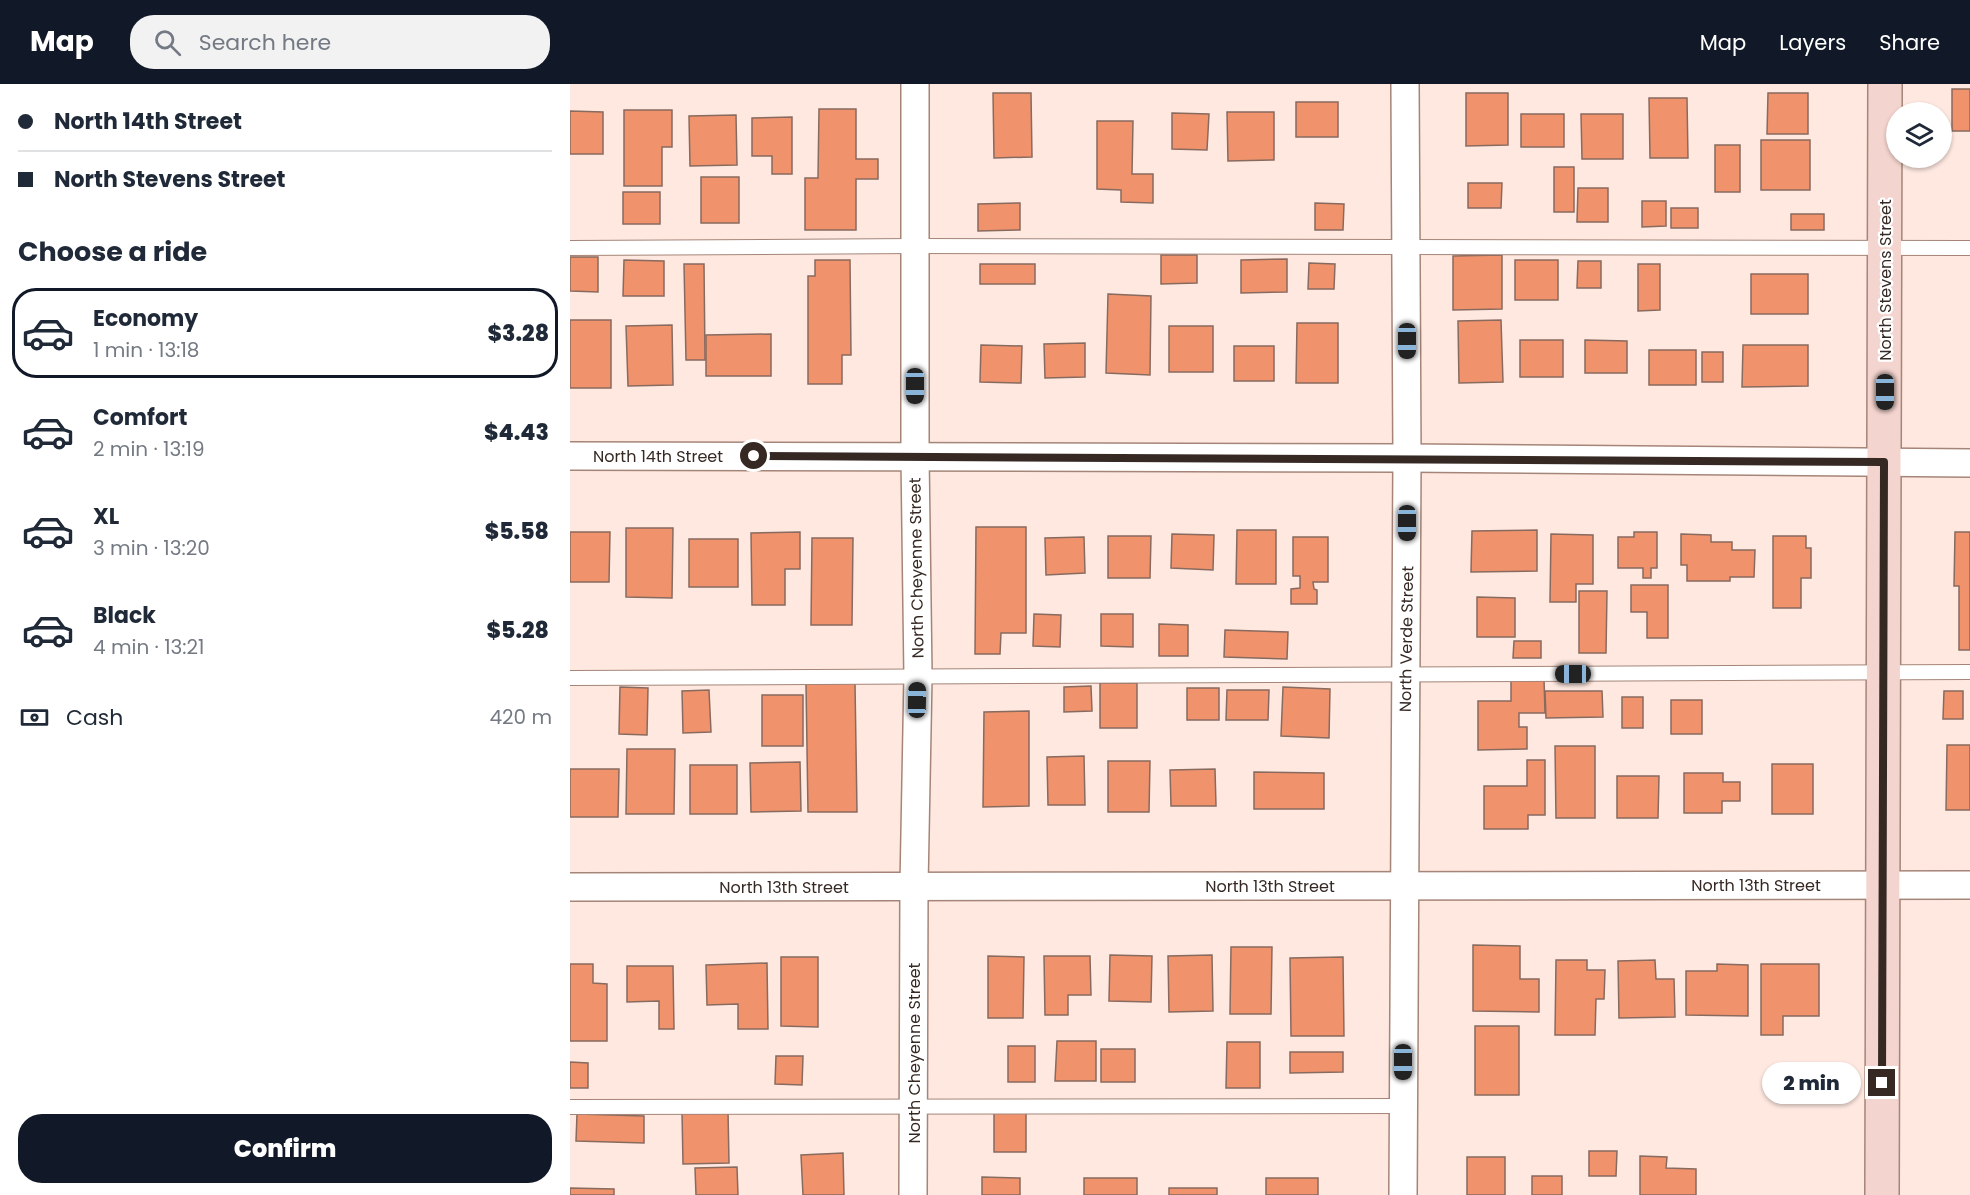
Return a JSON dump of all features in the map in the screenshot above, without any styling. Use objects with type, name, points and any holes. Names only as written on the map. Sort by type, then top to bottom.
[{"type":"street","name":"North Cheyenne Street","points":[[914,1195],[914,886],[918,676],[915,456],[915,84]]},
{"type":"street","name":"North Verde Street","points":[[1403,1195],[1407,458],[1405,84]]},
{"type":"street","name":"North Stevens Street","points":[[1882,1195],[1885,84]]},
{"type":"street","name":"North 14th Street","points":[[570,456],[1407,458],[1970,463]]},
{"type":"street","name":"North 13th Street","points":[[570,887],[1970,885]]},
{"type":"lane","points":[[570,248],[915,246],[1970,249]]},
{"type":"lane","points":[[570,678],[1970,672]]},
{"type":"lane","points":[[570,1107],[1403,1106]]},
{"type":"building","points":[[1952,89],[1970,89],[1970,131],[1952,131]]},
{"type":"building","points":[[993,93],[1031,93],[1032,157],[994,158]]},
{"type":"building","points":[[1466,93],[1508,93],[1508,145],[1466,146]]},
{"type":"building","points":[[1768,93],[1808,93],[1808,134],[1767,134]]},
{"type":"building","points":[[1649,98],[1687,98],[1688,158],[1650,158]]},
{"type":"building","points":[[1296,102],[1338,102],[1338,137],[1296,137]]},
{"type":"building","points":[[819,109],[856,109],[856,159],[878,159],[878,179],[856,179],[856,230],[805,230],[805,178],[818,178]]},
{"type":"building","points":[[624,110],[672,110],[672,147],[662,147],[662,186],[624,186]]},
{"type":"building","points":[[570,111],[603,112],[603,154],[570,154]]},
{"type":"building","points":[[1227,112],[1274,112],[1274,160],[1228,161]]},
{"type":"building","points":[[1172,113],[1209,114],[1207,150],[1172,149]]},
{"type":"building","points":[[1521,114],[1564,114],[1564,147],[1521,147]]},
{"type":"building","points":[[1581,114],[1623,114],[1623,159],[1582,159]]},
{"type":"building","points":[[736,115],[737,165],[690,166],[689,116]]},
{"type":"building","points":[[792,117],[792,174],[772,174],[772,156],[752,156],[752,118]]},
{"type":"building","points":[[1097,121],[1133,121],[1132,174],[1153,174],[1153,203],[1121,202],[1121,190],[1097,189]]},
{"type":"building","points":[[1761,140],[1810,140],[1810,190],[1761,190]]},
{"type":"building","points":[[1715,145],[1740,145],[1740,192],[1715,192]]},
{"type":"building","points":[[1554,167],[1574,167],[1574,212],[1554,212]]},
{"type":"building","points":[[701,177],[739,177],[739,223],[701,223]]},
{"type":"building","points":[[1468,183],[1502,183],[1501,208],[1468,208]]},
{"type":"building","points":[[1578,188],[1608,188],[1608,222],[1577,222]]},
{"type":"building","points":[[623,192],[660,192],[660,224],[623,224]]},
{"type":"building","points":[[1642,201],[1666,201],[1666,226],[1642,227]]},
{"type":"building","points":[[1020,203],[1020,230],[978,231],[978,204]]},
{"type":"building","points":[[1315,203],[1344,204],[1343,230],[1315,230]]},
{"type":"building","points":[[1671,208],[1698,208],[1698,228],[1671,228]]},
{"type":"building","points":[[1791,214],[1824,214],[1824,230],[1791,230]]},
{"type":"building","points":[[1161,255],[1197,255],[1197,283],[1161,284]]},
{"type":"building","points":[[1502,255],[1502,309],[1453,310],[1453,256]]},
{"type":"building","points":[[570,257],[598,257],[598,292],[570,291]]},
{"type":"building","points":[[1287,259],[1287,292],[1241,293],[1241,260]]},
{"type":"building","points":[[624,260],[664,261],[664,296],[623,296]]},
{"type":"building","points":[[815,260],[850,260],[851,355],[842,355],[842,384],[808,384],[808,276],[815,276]]},
{"type":"building","points":[[1515,260],[1558,260],[1558,300],[1515,300]]},
{"type":"building","points":[[1578,261],[1601,261],[1601,288],[1577,288]]},
{"type":"building","points":[[1309,263],[1335,264],[1334,289],[1308,289]]},
{"type":"building","points":[[684,264],[704,264],[705,360],[686,360]]},
{"type":"building","points":[[980,264],[1035,264],[1035,284],[980,284]]},
{"type":"building","points":[[1638,264],[1660,264],[1660,310],[1638,311]]},
{"type":"building","points":[[1751,274],[1808,274],[1808,314],[1751,314]]},
{"type":"building","points":[[1108,294],[1151,296],[1150,375],[1106,373]]},
{"type":"building","points":[[570,320],[611,320],[611,388],[570,388]]},
{"type":"building","points":[[1501,320],[1503,382],[1459,383],[1458,321]]},
{"type":"building","points":[[1297,323],[1338,323],[1338,383],[1296,383]]},
{"type":"building","points":[[672,325],[673,385],[628,386],[626,326]]},
{"type":"building","points":[[1169,326],[1213,326],[1213,372],[1169,372]]},
{"type":"building","points":[[771,334],[771,376],[706,376],[706,335]]},
{"type":"building","points":[[1520,340],[1563,340],[1563,377],[1520,377]]},
{"type":"building","points":[[1585,340],[1627,341],[1627,373],[1585,373]]},
{"type":"building","points":[[1085,343],[1085,377],[1045,378],[1044,344]]},
{"type":"building","points":[[981,345],[1022,346],[1021,383],[980,382]]},
{"type":"building","points":[[1743,345],[1808,345],[1808,386],[1742,387]]},
{"type":"building","points":[[1234,346],[1274,346],[1274,381],[1234,381]]},
{"type":"building","points":[[1649,350],[1696,350],[1696,385],[1649,385]]},
{"type":"building","points":[[1702,352],[1723,352],[1723,382],[1702,382]]},
{"type":"building","points":[[976,527],[1026,527],[1026,633],[1001,633],[1000,654],[975,654]]},
{"type":"building","points":[[626,528],[673,528],[672,598],[626,597]]},
{"type":"building","points":[[1237,530],[1276,530],[1276,584],[1236,584]]},
{"type":"building","points":[[1537,530],[1537,571],[1471,572],[1472,531]]},
{"type":"building","points":[[570,532],[610,532],[609,582],[570,582]]},
{"type":"building","points":[[800,532],[800,569],[785,569],[785,605],[752,605],[751,533]]},
{"type":"building","points":[[1634,532],[1657,532],[1657,568],[1651,568],[1651,578],[1643,578],[1643,568],[1618,568],[1618,537],[1634,537]]},
{"type":"building","points":[[1955,532],[1970,532],[1970,650],[1959,650],[1959,586],[1954,586]]},
{"type":"building","points":[[1172,534],[1214,535],[1213,570],[1171,568]]},
{"type":"building","points":[[1551,534],[1593,535],[1593,584],[1576,584],[1576,602],[1550,602]]},
{"type":"building","points":[[1681,534],[1711,535],[1711,542],[1732,542],[1732,550],[1755,550],[1754,577],[1730,577],[1730,581],[1687,581],[1687,565],[1681,565]]},
{"type":"building","points":[[1108,536],[1151,536],[1150,578],[1108,578]]},
{"type":"building","points":[[1773,536],[1806,536],[1806,548],[1811,548],[1811,578],[1801,578],[1801,608],[1773,608]]},
{"type":"building","points":[[1084,537],[1085,573],[1046,575],[1045,538]]},
{"type":"building","points":[[1293,537],[1328,537],[1328,582],[1313,582],[1314,589],[1317,590],[1317,604],[1291,604],[1291,589],[1300,588],[1300,576],[1293,576]]},
{"type":"building","points":[[812,538],[853,538],[852,625],[811,625]]},
{"type":"building","points":[[689,539],[738,539],[738,587],[689,587]]},
{"type":"building","points":[[1631,585],[1668,585],[1668,638],[1647,638],[1647,612],[1631,612]]},
{"type":"building","points":[[1579,591],[1607,591],[1606,653],[1579,653]]},
{"type":"building","points":[[1477,597],[1515,598],[1515,637],[1477,637]]},
{"type":"building","points":[[1034,614],[1061,615],[1060,647],[1033,646]]},
{"type":"building","points":[[1101,614],[1133,614],[1133,647],[1101,646]]},
{"type":"building","points":[[1159,624],[1188,625],[1188,656],[1159,656]]},
{"type":"building","points":[[1225,630],[1288,632],[1287,659],[1224,657]]},
{"type":"building","points":[[1514,641],[1541,641],[1541,658],[1513,658]]},
{"type":"building","points":[[1511,679],[1544,679],[1545,713],[1519,713],[1519,727],[1527,727],[1527,749],[1478,750],[1478,701],[1511,701]]},
{"type":"building","points":[[855,683],[857,812],[808,812],[806,684]]},
{"type":"building","points":[[1100,683],[1137,683],[1137,728],[1100,728]]},
{"type":"building","points":[[1091,686],[1092,711],[1064,712],[1064,687]]},
{"type":"building","points":[[620,687],[648,688],[647,735],[619,734]]},
{"type":"building","points":[[1283,687],[1330,689],[1329,738],[1281,736]]},
{"type":"building","points":[[1187,688],[1219,688],[1219,720],[1187,720]]},
{"type":"building","points":[[709,690],[711,732],[683,733],[682,691]]},
{"type":"building","points":[[1227,690],[1269,690],[1268,720],[1226,720]]},
{"type":"building","points":[[1545,691],[1602,691],[1603,717],[1546,718]]},
{"type":"building","points":[[1944,691],[1963,691],[1963,719],[1943,719]]},
{"type":"building","points":[[762,695],[803,695],[803,746],[762,746]]},
{"type":"building","points":[[1622,697],[1643,697],[1643,728],[1622,728]]},
{"type":"building","points":[[1671,700],[1702,700],[1702,734],[1671,734]]},
{"type":"building","points":[[1029,711],[1029,806],[983,807],[984,712]]},
{"type":"building","points":[[1947,745],[1970,745],[1970,810],[1946,810]]},
{"type":"building","points":[[1555,746],[1595,746],[1595,818],[1556,818]]},
{"type":"building","points":[[627,749],[675,749],[674,814],[626,814]]},
{"type":"building","points":[[1084,756],[1085,805],[1048,805],[1047,757]]},
{"type":"building","points":[[1527,760],[1545,760],[1545,815],[1528,815],[1528,829],[1484,829],[1484,786],[1527,786]]},
{"type":"building","points":[[1108,761],[1150,761],[1149,812],[1108,812]]},
{"type":"building","points":[[800,762],[801,811],[751,812],[750,763]]},
{"type":"building","points":[[1772,764],[1813,764],[1813,814],[1772,814]]},
{"type":"building","points":[[690,765],[737,765],[737,814],[690,814]]},
{"type":"building","points":[[570,769],[619,769],[618,817],[570,817]]},
{"type":"building","points":[[1215,769],[1216,806],[1171,806],[1170,770]]},
{"type":"building","points":[[1254,772],[1324,773],[1324,809],[1254,809]]},
{"type":"building","points":[[1684,773],[1723,773],[1723,782],[1740,782],[1740,801],[1722,801],[1722,813],[1684,813]]},
{"type":"building","points":[[1617,776],[1659,776],[1658,818],[1617,818]]},
{"type":"building","points":[[1473,945],[1520,946],[1520,979],[1539,979],[1539,1012],[1473,1011]]},
{"type":"building","points":[[1231,947],[1272,947],[1271,1014],[1230,1014]]},
{"type":"building","points":[[1110,955],[1152,956],[1151,1002],[1109,1001]]},
{"type":"building","points":[[1212,955],[1213,1011],[1169,1012],[1168,956]]},
{"type":"building","points":[[988,956],[1024,957],[1023,1018],[988,1018]]},
{"type":"building","points":[[1044,956],[1090,956],[1091,995],[1068,995],[1068,1015],[1045,1015]]},
{"type":"building","points":[[781,957],[818,957],[818,1027],[781,1026]]},
{"type":"building","points":[[1343,957],[1344,1036],[1291,1036],[1290,958]]},
{"type":"building","points":[[1556,960],[1587,960],[1587,970],[1605,970],[1604,999],[1596,999],[1595,1035],[1555,1035]]},
{"type":"building","points":[[1655,960],[1656,979],[1674,979],[1675,1017],[1619,1018],[1618,961]]},
{"type":"building","points":[[767,963],[768,1029],[738,1029],[738,1004],[707,1005],[706,965]]},
{"type":"building","points":[[570,964],[593,964],[593,983],[607,984],[607,1041],[570,1041]]},
{"type":"building","points":[[1717,964],[1748,965],[1748,1016],[1686,1015],[1686,971],[1717,971]]},
{"type":"building","points":[[1761,964],[1819,964],[1819,1016],[1783,1016],[1783,1035],[1761,1035]]},
{"type":"building","points":[[627,966],[673,966],[674,1029],[659,1029],[659,1001],[627,1002]]},
{"type":"building","points":[[1475,1026],[1519,1026],[1519,1095],[1475,1095]]},
{"type":"building","points":[[1057,1041],[1096,1041],[1096,1081],[1055,1081]]},
{"type":"building","points":[[1227,1042],[1260,1042],[1260,1088],[1226,1088]]},
{"type":"building","points":[[1008,1046],[1035,1046],[1035,1082],[1008,1082]]},
{"type":"building","points":[[1101,1049],[1135,1049],[1135,1082],[1101,1082]]},
{"type":"building","points":[[1290,1052],[1343,1052],[1343,1072],[1290,1073]]},
{"type":"building","points":[[776,1056],[803,1056],[802,1085],[775,1084]]},
{"type":"building","points":[[570,1062],[588,1063],[588,1088],[570,1088]]},
{"type":"building","points":[[994,1110],[1026,1111],[1026,1152],[994,1152]]},
{"type":"building","points":[[728,1111],[729,1163],[683,1164],[682,1112]]},
{"type":"building","points":[[577,1114],[644,1116],[644,1143],[576,1141]]},
{"type":"building","points":[[1589,1151],[1617,1151],[1616,1176],[1589,1176]]},
{"type":"building","points":[[843,1153],[844,1195],[803,1195],[801,1155]]},
{"type":"building","points":[[1640,1156],[1667,1157],[1666,1168],[1696,1169],[1696,1195],[1640,1195]]},
{"type":"building","points":[[1467,1157],[1505,1157],[1505,1195],[1467,1195]]},
{"type":"building","points":[[737,1167],[738,1195],[696,1195],[695,1168]]},
{"type":"building","points":[[1532,1176],[1562,1176],[1562,1195],[1532,1195]]},
{"type":"building","points":[[982,1177],[1020,1178],[1020,1195],[982,1195]]},
{"type":"building","points":[[1084,1178],[1137,1178],[1137,1195],[1084,1195]]},
{"type":"building","points":[[1266,1178],[1318,1178],[1318,1195],[1266,1195]]},
{"type":"building","points":[[570,1188],[614,1189],[614,1195],[570,1195]]},
{"type":"building","points":[[1169,1188],[1217,1188],[1217,1195],[1169,1195]]},
{"type":"route","points":[[754,456],[1884,462],[1882,1083]]}]
